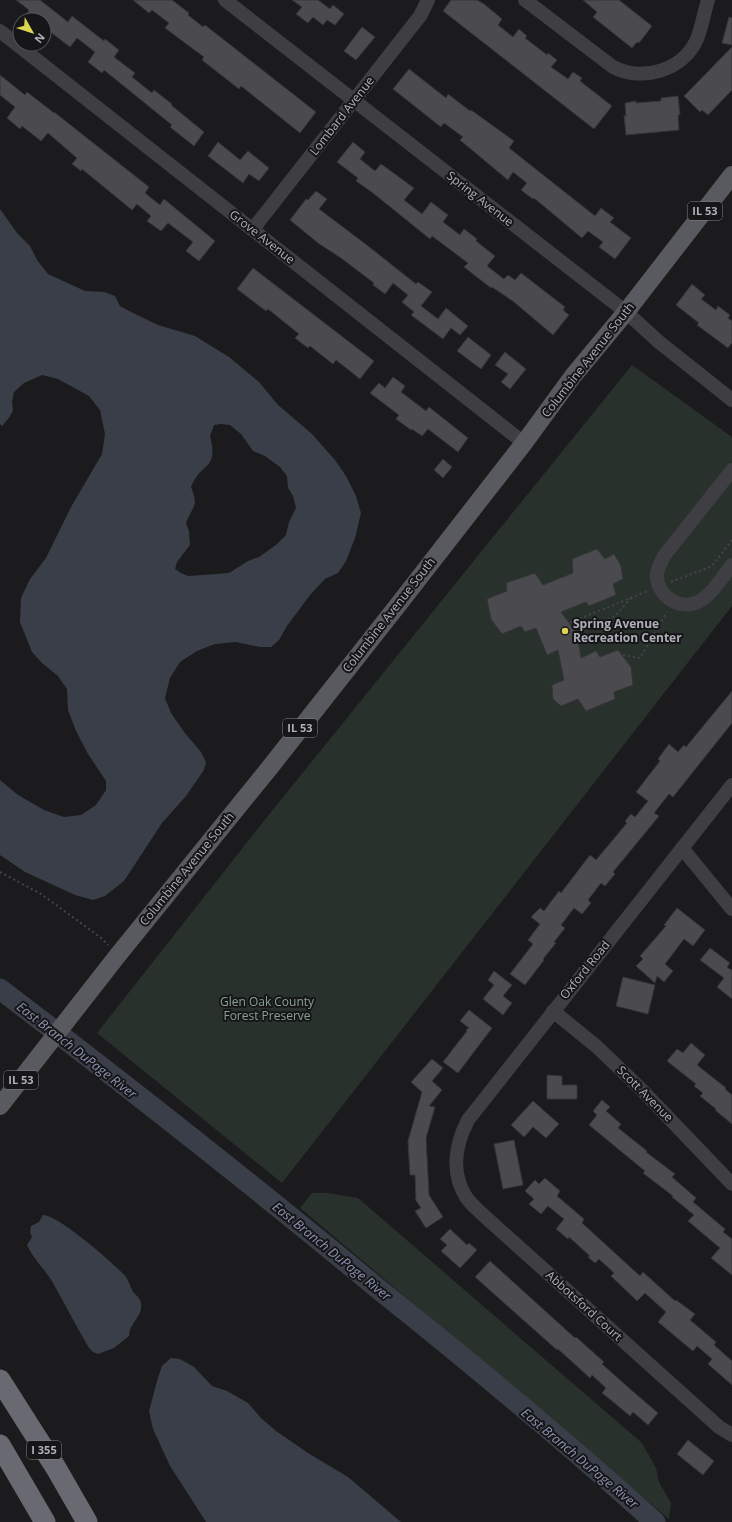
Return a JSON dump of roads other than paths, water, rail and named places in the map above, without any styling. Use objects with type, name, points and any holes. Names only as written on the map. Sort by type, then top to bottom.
[{"type":"highway","name":"I 355","points":[[0,1380],[56,1468],[87,1522]]},
{"type":"highway","name":"I 355","points":[[0,1445],[45,1522]]},
{"type":"main road","name":"Columbine Avenue South","points":[[0,1106],[118,955],[285,747],[524,443],[573,376],[626,312],[732,175]]},
{"type":"street","name":"Spring Avenue","points":[[225,0],[626,312],[659,342],[732,400]]},
{"type":"street","name":"Lombard Avenue","points":[[253,230],[420,16],[428,0]]},
{"type":"street","points":[[525,0],[613,67],[631,74],[641,74],[665,69],[674,64],[688,52],[696,38],[708,0]]},
{"type":"street","name":"Grove Avenue","points":[[0,31],[524,443]]},
{"type":"street","points":[[732,470],[664,556],[659,565],[657,574],[658,584],[669,599],[678,604],[688,605],[697,603],[705,598],[732,565]]},
{"type":"street","name":"Oxford Road","points":[[455,1163],[461,1134],[468,1120],[732,785]]},
{"type":"street","points":[[682,848],[732,909]]},
{"type":"street","name":"Scott Avenue","points":[[553,1011],[596,1046],[641,1089],[732,1184]]},
{"type":"street","name":"Abbotsford Court","points":[[455,1163],[460,1185],[467,1199],[481,1213],[719,1427],[732,1435]]},
{"type":"waterway","name":"East Branch DuPage River","points":[[0,989],[190,1136],[447,1344],[587,1462],[655,1522]]},
{"type":"place","name":"Spring Avenue Recreation Center","points":[[565,631]]},
{"type":"park label","name":"Glen Oak County Forest Preserve","points":[[267,1009]]}]
